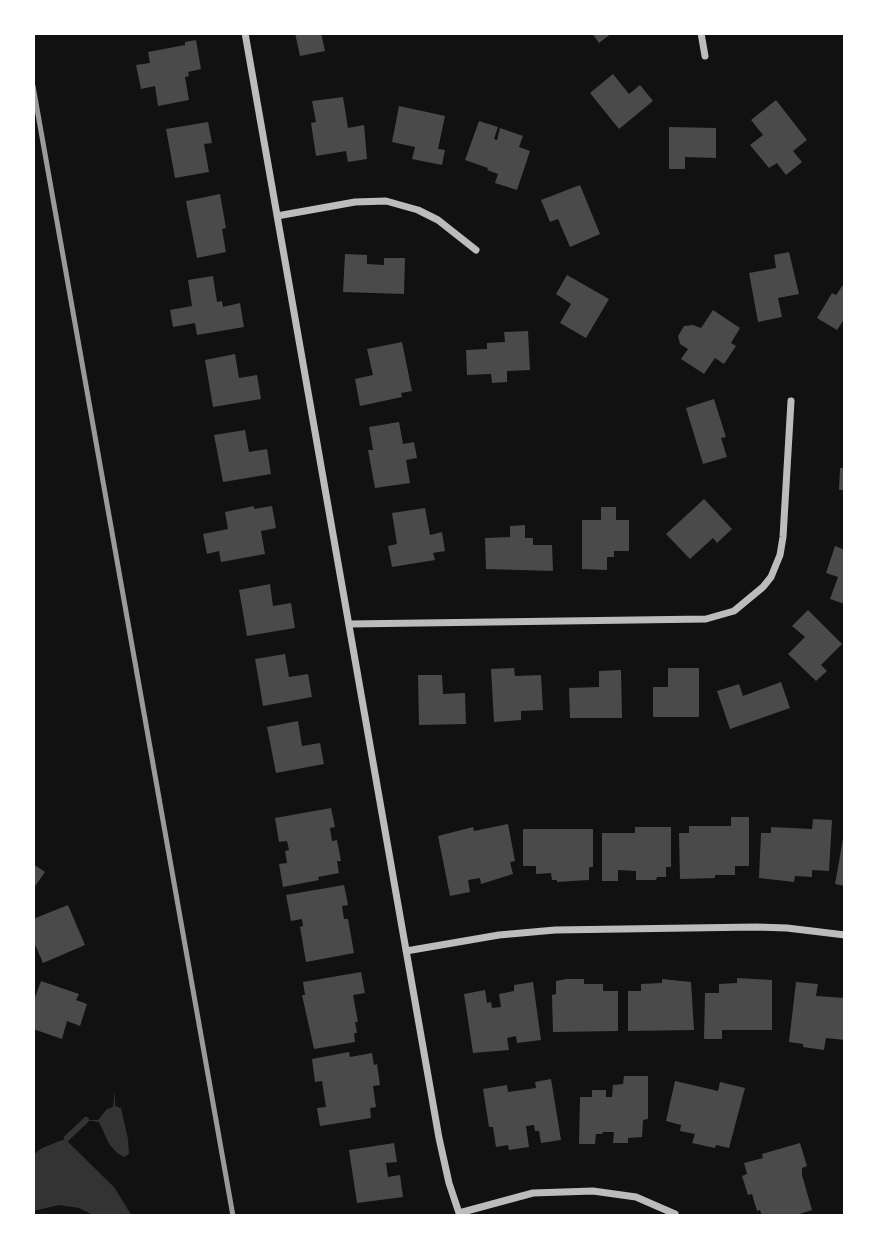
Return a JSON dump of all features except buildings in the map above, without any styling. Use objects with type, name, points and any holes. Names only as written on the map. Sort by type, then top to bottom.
[{"type":"street","points":[[245,33],[442,1151],[460,1214],[533,1193],[593,1191],[636,1197],[675,1214]]},
{"type":"street","points":[[701,33],[705,56]]},
{"type":"street","points":[[277,216],[355,202],[386,201],[418,210],[438,220],[477,250]]},
{"type":"street","points":[[349,624],[706,619],[734,611],[750,600],[765,584],[780,555],[791,401]]},
{"type":"street","points":[[406,951],[499,934],[555,930],[766,927],[845,935]]},
{"type":"shaded area","points":[[115,1091],[115,1106],[121,1108],[128,1139],[129,1154],[124,1157],[109,1144],[99,1122],[86,1120],[98,1120],[107,1109],[113,1107]]},
{"type":"shaded area","points":[[70,1137],[68,1142],[114,1187],[132,1216],[95,1216],[79,1208],[59,1205],[33,1211],[33,1155],[42,1148]]},
{"type":"waterway","points":[[67,1138],[86,1120]]},
{"type":"railway","points":[[33,86],[233,1216]]}]
